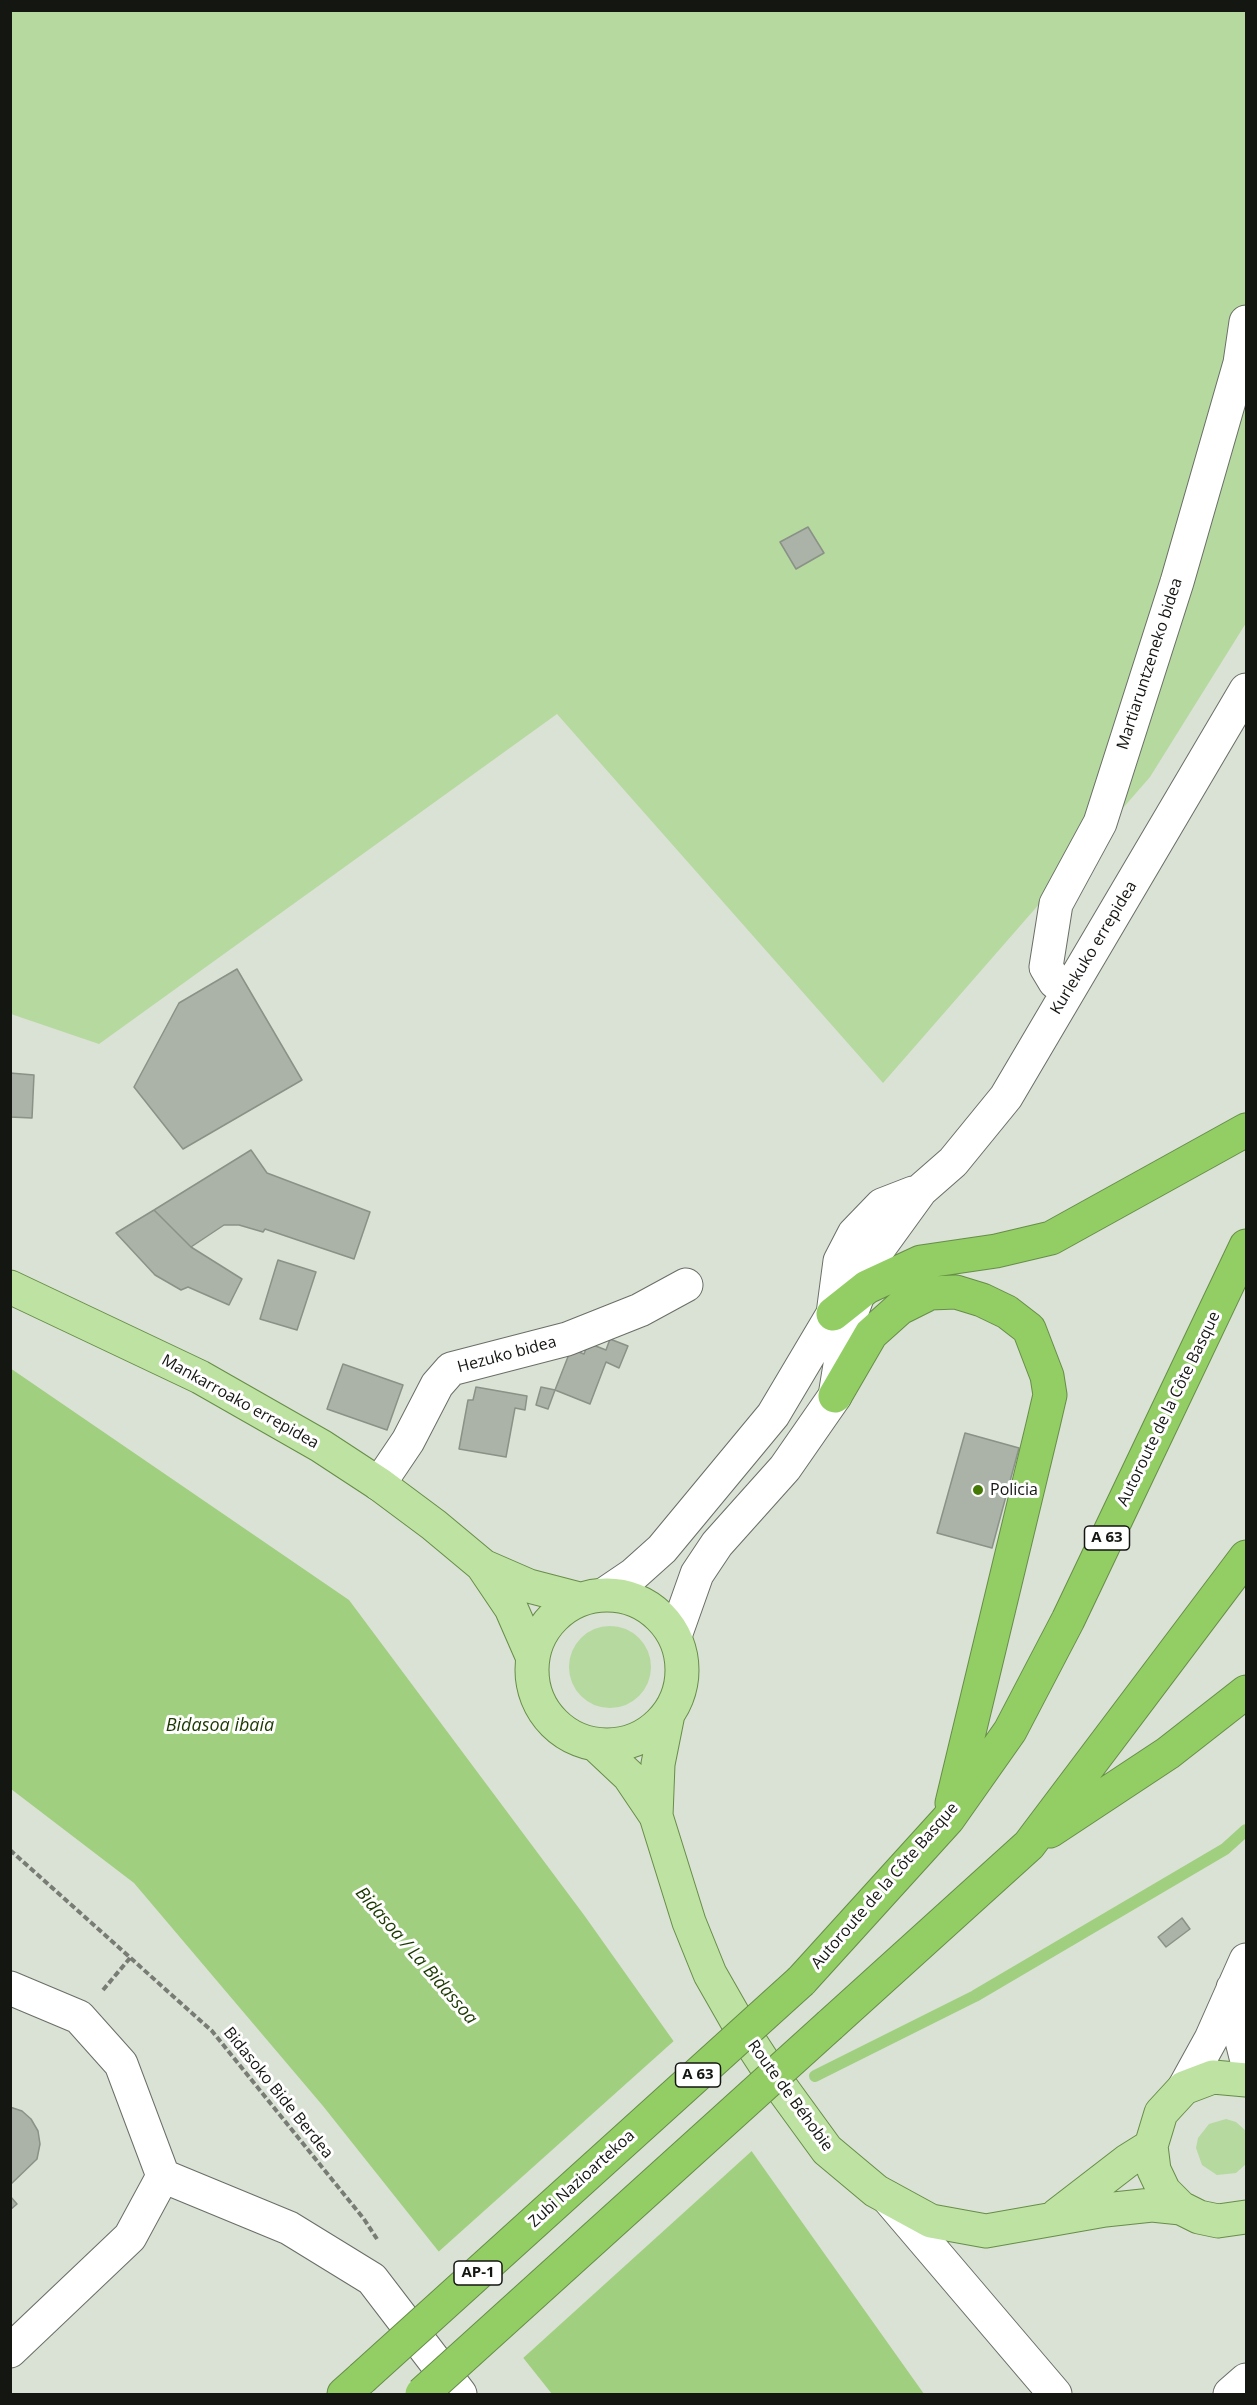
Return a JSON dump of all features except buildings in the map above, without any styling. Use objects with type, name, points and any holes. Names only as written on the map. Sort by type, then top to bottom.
[{"type":"highway","points":[[833,1314],[867,1287],[921,1262],[996,1251],[1051,1238],[1246,1130]]},
{"type":"highway","name":"Autoroute de la Côte Basque","points":[[801,1981],[948,1820],[1010,1731],[1068,1620],[1246,1246]]},
{"type":"highway","points":[[835,1396],[871,1334],[900,1308],[930,1293],[956,1292],[982,1300],[1007,1312],[1029,1329],[1047,1376],[1050,1395],[948,1820]]},
{"type":"highway","points":[[1029,1845],[1246,1557]]},
{"type":"highway","points":[[422,2394],[1029,1845],[1168,1753],[1246,1692]]},
{"type":"highway","name":"Zubi Nazioartekoa","points":[[353,2386],[801,1981]]},
{"type":"main road","name":"Mankarroako errepidea","points":[[10,1287],[221,1388],[321,1446],[379,1484],[482,1565],[529,1586],[592,1596]]},
{"type":"main road","name":"Mankarroako errepidea","points":[[482,1565],[511,1608],[532,1656]]},
{"type":"main road","points":[[592,1596],[626,1596],[646,1604],[663,1618],[675,1636],[682,1656],[683,1676],[678,1696],[668,1714],[654,1729],[637,1740],[617,1745],[596,1745],[577,1739],[559,1729],[545,1714],[536,1696],[531,1676],[532,1656],[538,1638],[548,1622],[592,1596]]},
{"type":"main road","name":"Route de Béhobie","points":[[656,1816],[658,1764],[668,1714]]},
{"type":"main road","name":"Route de Béhobie","points":[[596,1745],[629,1776],[656,1816],[689,1922],[710,1974],[768,2069],[827,2150],[887,2197],[931,2221],[986,2230],[1152,2205],[1181,2208]]},
{"type":"main road","points":[[1246,2080],[1213,2077],[1184,2088],[1161,2113],[1151,2146],[1154,2169],[1164,2191],[1181,2208],[1199,2217],[1218,2222],[1246,2217]]},
{"type":"main road","name":"Route de Béhobie","points":[[1050,2219],[1127,2161],[1151,2146]]},
{"type":"street","name":"Martiaruntzeneko bidea","points":[[1068,992],[1055,982],[1046,967],[1056,904],[1100,823],[1183,561],[1240,363],[1246,322]]},
{"type":"street","name":"Kurlekuko errepidea","points":[[921,1190],[952,1162],[1006,1097],[1246,690]]},
{"type":"street","points":[[675,1636],[697,1574],[717,1544],[785,1468],[835,1396],[846,1328],[871,1259],[921,1190]]},
{"type":"street","points":[[592,1596],[633,1575],[662,1549],[774,1416],[833,1314],[840,1261],[854,1234],[882,1205],[921,1190]]},
{"type":"street","name":"Hezuko bidea","points":[[379,1484],[408,1441],[437,1385],[451,1369],[567,1339],[640,1310],[686,1285]]},
{"type":"street","points":[[1240,1974],[1235,2013],[1246,2057]]},
{"type":"street","points":[[1184,2088],[1211,2039],[1240,1974]]},
{"type":"street","points":[[10,1988],[79,2017],[121,2064],[163,2176],[289,2228],[372,2279],[460,2394]]},
{"type":"street","points":[[10,2351],[130,2237],[163,2176]]},
{"type":"street","points":[[887,2197],[1055,2394]]},
{"type":"street","points":[[1230,2394],[1246,2380]]},
{"type":"path","name":"Bidasoko Bide Berdea","points":[[10,1850],[212,2031],[364,2219],[383,2248]]},
{"type":"path","points":[[79,2017],[130,1958]]},
{"type":"shaded area","points":[[11,11],[1246,11],[1246,623],[1150,777],[883,1083],[557,714],[99,1044],[11,1014]]},
{"type":"shaded area","points":[[602,1626],[618,1626],[633,1633],[644,1644],[651,1659],[648,1683],[639,1696],[618,1708],[602,1708],[587,1701],[576,1690],[569,1675],[569,1659],[576,1644],[587,1633]]},
{"type":"shaded area","points":[[1226,2119],[1236,2122],[1246,2131],[1246,2164],[1236,2173],[1217,2175],[1202,2165],[1196,2148],[1198,2138],[1209,2124]]},
{"type":"water","name":"Bidasoa ibaia","points":[[10,1368],[349,1600],[584,1915],[924,2394],[552,2394],[323,2106],[134,1883],[11,1789]]},
{"type":"pier","points":[[676,2039],[754,2149],[521,2360],[436,2254]]},
{"type":"waterway","points":[[815,2076],[975,1996],[1225,1849],[1246,1830]]},
{"type":"place","name":"Policia","points":[[978,1490]]},
{"type":"water label","name":"Bidasoa / La Bidassoa","points":[[416,1956]]}]
